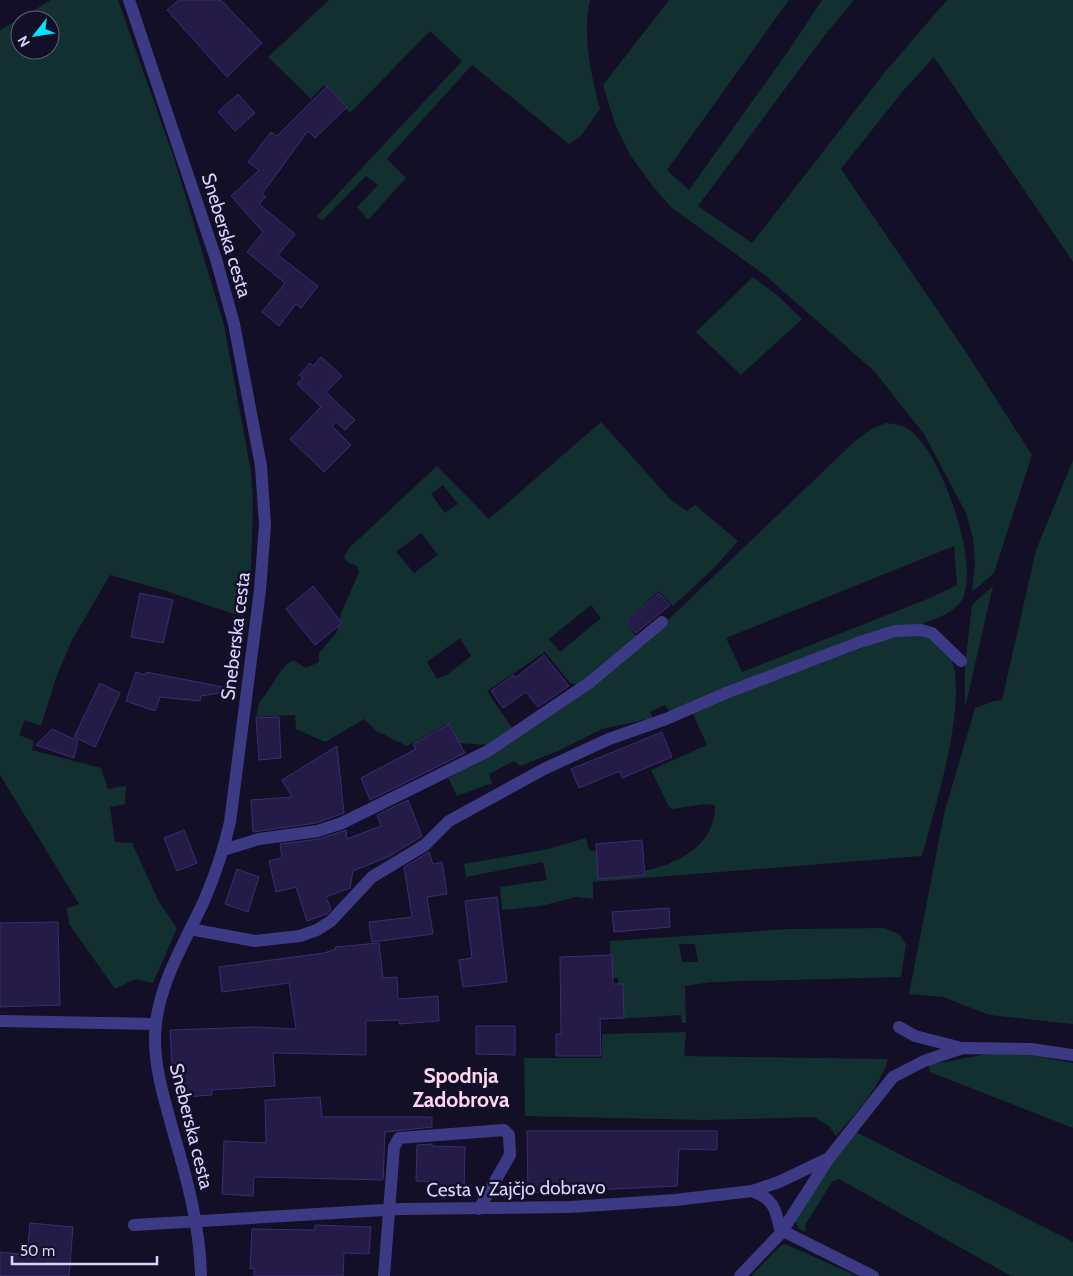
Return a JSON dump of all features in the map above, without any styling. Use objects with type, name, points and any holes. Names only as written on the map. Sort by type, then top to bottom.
[{"type":"street","name":"Sneberska cesta","points":[[128,0],[216,259],[234,324],[262,466],[264,525],[260,590],[235,792],[223,850],[166,983],[156,1024],[155,1038],[158,1076],[196,1220],[201,1276]]},
{"type":"street","points":[[223,850],[259,839],[318,831],[342,823],[488,751],[588,683],[662,622]]},
{"type":"street","points":[[190,929],[255,941],[300,936],[317,930],[331,921],[372,877],[425,845],[449,821],[544,768],[610,739],[666,719],[726,693],[860,642],[895,630],[922,630],[932,633],[961,661]]},
{"type":"street","points":[[0,1021],[156,1024]]},
{"type":"street","points":[[899,1027],[915,1036],[963,1048]]},
{"type":"street","name":"Cesta v Zajčjo dobravo","points":[[740,1276],[782,1232],[829,1158],[894,1077],[930,1058],[963,1048],[1031,1049],[1073,1055]]},
{"type":"street","points":[[384,1276],[394,1147],[399,1138],[504,1130],[509,1135],[510,1155],[479,1209]]},
{"type":"street","name":"Cesta v Zajčjo dobravo","points":[[134,1225],[390,1210],[570,1207],[656,1201],[752,1191],[779,1182],[829,1158]]},
{"type":"street","points":[[752,1191],[765,1196],[771,1203],[782,1232],[873,1276]]},
{"type":"green space","points":[[51,0],[118,0],[175,161],[224,325],[251,472],[253,503],[251,570],[246,612],[243,617],[163,590],[110,575],[72,640],[56,678],[41,726],[25,720],[19,735],[34,741],[32,750],[101,768],[108,789],[126,786],[125,804],[110,807],[115,842],[132,843],[159,902],[177,928],[153,983],[135,979],[115,989],[69,924],[67,908],[79,904],[0,775],[0,30],[10,24],[10,60],[60,60],[60,10],[34,10]]},
{"type":"green space","points":[[329,0],[590,0],[587,41],[600,109],[580,137],[569,144],[472,65],[387,159],[406,178],[368,220],[357,207],[378,185],[366,176],[322,221],[317,216],[462,61],[430,31],[350,113],[324,85],[311,99],[268,57]]},
{"type":"green space","points":[[669,0],[789,0],[667,170],[689,190],[791,47],[822,0],[854,0],[825,35],[698,206],[752,243],[885,72],[947,0],[1073,0],[1073,262],[934,57],[902,92],[841,169],[966,352],[1032,455],[994,573],[972,592],[975,562],[973,538],[966,513],[924,434],[874,371],[766,276],[672,208],[654,188],[630,155],[615,124],[603,85]]},
{"type":"green space","points":[[753,277],[777,295],[802,319],[741,375],[696,332]]},
{"type":"green space","points":[[601,422],[670,499],[687,511],[695,505],[738,541],[713,569],[673,606],[659,591],[625,622],[637,637],[580,685],[570,683],[545,652],[487,691],[512,728],[487,745],[457,743],[445,725],[407,746],[375,730],[364,719],[325,742],[296,729],[295,715],[256,717],[259,702],[268,692],[283,668],[293,660],[306,668],[319,662],[319,653],[337,632],[342,611],[359,572],[357,566],[349,563],[344,558],[348,549],[437,466],[489,519]],"holes":[[[443,485],[458,504],[445,513],[431,494]],[[421,533],[438,555],[414,573],[396,552]],[[591,605],[601,618],[560,652],[549,639]],[[460,638],[471,656],[447,675],[437,679],[427,662]]]},
{"type":"green space","points":[[886,423],[896,424],[911,431],[923,444],[945,485],[955,510],[966,559],[967,581],[963,598],[956,607],[927,622],[669,711],[665,705],[650,712],[653,718],[602,729],[558,751],[520,766],[514,761],[489,774],[492,783],[457,796],[448,778],[493,753],[646,641],[854,442],[871,429]],"holes":[[[954,546],[957,585],[930,598],[742,672],[726,638]]]},
{"type":"green space","points":[[1073,460],[1073,1024],[989,1015],[943,997],[909,994],[944,814],[975,708],[1002,700],[1036,550]]},
{"type":"green space","points":[[993,586],[965,708],[965,665],[972,605]]},
{"type":"green space","points":[[896,635],[923,636],[936,640],[946,649],[954,666],[956,690],[949,750],[922,856],[593,882],[593,899],[576,897],[541,906],[502,910],[500,887],[547,880],[543,862],[466,877],[464,864],[548,849],[586,838],[589,850],[604,853],[644,871],[682,858],[702,842],[709,831],[714,819],[715,805],[704,804],[673,809],[669,807],[651,770],[707,745],[692,712]]},
{"type":"green space","points":[[884,928],[899,934],[906,944],[901,977],[711,982],[685,986],[686,1023],[682,1023],[681,1015],[619,1019],[618,978],[610,978],[610,941],[789,929]],"holes":[[[679,944],[695,944],[698,962],[682,962]]]},
{"type":"green space","points":[[686,1032],[684,1056],[888,1059],[873,1090],[836,1136],[829,1126],[814,1117],[706,1120],[525,1116],[524,1058],[602,1058],[602,1034]]},
{"type":"green space","points":[[998,1052],[1031,1055],[1073,1063],[1073,1128],[930,1072],[928,1065]]},
{"type":"green space","points":[[856,1132],[1073,1242],[1073,1276],[1011,1276],[839,1179],[832,1182],[805,1225],[806,1232],[799,1229],[795,1221],[830,1164]]},
{"type":"green space","points":[[785,1244],[857,1276],[751,1276],[780,1246]]},
{"type":"building","points":[[179,0],[221,0],[262,43],[227,77],[167,10]]},
{"type":"building","points":[[327,86],[347,107],[315,138],[308,131],[262,194],[266,197],[259,204],[295,234],[278,255],[318,286],[301,308],[296,304],[279,326],[262,312],[285,283],[247,252],[263,232],[231,196],[259,170],[248,162],[271,132],[277,136]]},
{"type":"building","points":[[238,94],[255,113],[235,131],[218,112]]},
{"type":"building","points":[[321,357],[342,376],[326,392],[355,420],[345,430],[336,422],[332,426],[351,445],[324,472],[290,439],[321,407],[297,384],[303,378],[299,375],[310,363],[313,366]]},
{"type":"building","points":[[313,586],[342,623],[315,645],[286,609]]},
{"type":"building","points":[[140,593],[173,600],[163,643],[131,637]]},
{"type":"building","points":[[659,593],[670,605],[636,633],[626,622]]},
{"type":"building","points":[[544,655],[569,686],[538,707],[526,692],[503,708],[491,691],[513,675],[515,678]]},
{"type":"building","points":[[136,672],[145,675],[146,672],[233,689],[233,691],[201,696],[200,701],[160,697],[155,711],[126,701]]},
{"type":"building","points":[[100,683],[120,693],[95,747],[74,737]]},
{"type":"building","points":[[279,717],[281,758],[259,760],[256,718]]},
{"type":"building","points":[[449,724],[465,753],[370,800],[361,778],[416,749],[413,744]]},
{"type":"building","points":[[52,729],[78,741],[74,758],[36,745]]},
{"type":"building","points":[[662,732],[672,757],[622,778],[620,771],[579,788],[571,769]]},
{"type":"building","points":[[337,746],[344,813],[316,823],[253,832],[251,800],[292,797],[282,780]]},
{"type":"building","points":[[408,800],[422,836],[390,856],[353,871],[350,888],[326,897],[331,909],[327,914],[307,921],[296,887],[276,892],[269,861],[282,858],[280,844],[319,839],[346,830],[347,839],[381,826],[377,815]]},
{"type":"building","points":[[184,830],[197,863],[177,871],[164,838]]},
{"type":"building","points":[[642,840],[645,875],[598,879],[596,844]]},
{"type":"building","points":[[429,852],[433,864],[442,862],[447,894],[427,897],[433,934],[372,942],[369,922],[412,917],[404,867]]},
{"type":"building","points":[[237,869],[259,877],[248,912],[225,904]]},
{"type":"building","points":[[497,897],[507,982],[463,987],[459,960],[472,958],[465,901]]},
{"type":"building","points":[[669,908],[670,927],[614,932],[612,912]]},
{"type":"building","points":[[58,922],[60,1005],[0,1007],[0,923]]},
{"type":"building","points":[[379,943],[383,978],[397,977],[398,999],[438,996],[439,1021],[399,1024],[399,1020],[366,1021],[366,1055],[273,1053],[275,1086],[212,1090],[212,1095],[184,1097],[181,1063],[172,1064],[170,1030],[255,1027],[296,1029],[289,983],[222,992],[219,967],[324,953],[336,949],[335,947]]},
{"type":"building","points":[[612,955],[613,984],[623,984],[624,1018],[600,1019],[601,1056],[556,1056],[556,1034],[561,1034],[560,957]]},
{"type":"building","points":[[476,1026],[515,1026],[515,1055],[476,1054]]},
{"type":"building","points":[[320,1097],[322,1117],[432,1117],[432,1127],[385,1132],[383,1180],[254,1177],[253,1196],[222,1194],[224,1141],[266,1143],[265,1100]]},
{"type":"building","points":[[527,1131],[717,1131],[717,1150],[679,1149],[677,1186],[528,1193]]},
{"type":"building","points":[[432,1144],[432,1146],[465,1147],[464,1193],[437,1192],[437,1182],[416,1181],[417,1145]]},
{"type":"building","points":[[30,1223],[73,1227],[69,1276],[0,1276],[0,1252],[27,1255]]},
{"type":"building","points":[[315,1225],[371,1227],[369,1254],[344,1253],[343,1276],[254,1276],[254,1268],[250,1269],[252,1229],[315,1230]]},
{"type":"district","name":"Spodnja Zadobrova","points":[[461,1088]]}]
